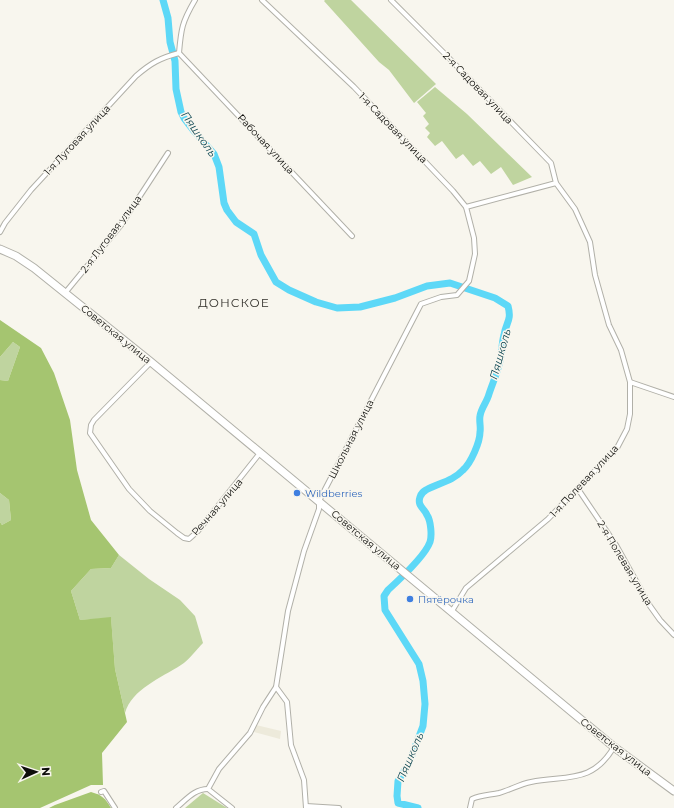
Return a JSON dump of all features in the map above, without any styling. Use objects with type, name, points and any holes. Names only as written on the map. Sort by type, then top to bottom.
[{"type":"main road","name":"Советская улица","points":[[0,249],[26,262],[151,362],[452,611],[614,748],[674,790]]},
{"type":"street","points":[[179,53],[184,20],[195,0]]},
{"type":"street","name":"1-я Садовая улица","points":[[262,0],[354,87],[437,174],[466,207],[474,238],[475,254],[469,281],[457,295]]},
{"type":"street","name":"2-я Садовая улица","points":[[391,0],[551,163],[556,183]]},
{"type":"street","name":"1-я Луговая улица","points":[[0,232],[5,223],[31,190],[136,76],[150,64],[164,57],[179,53]]},
{"type":"street","name":"Рабочая улица","points":[[179,53],[352,236]]},
{"type":"street","name":"2-я Луговая улица","points":[[65,293],[121,224],[168,154]]},
{"type":"street","points":[[466,207],[556,183]]},
{"type":"street","name":"1-я Полевая улица","points":[[452,611],[466,588],[548,519],[617,448],[626,429],[630,414],[630,382],[621,350],[609,325],[597,282],[590,242],[575,209],[556,183]]},
{"type":"street","name":"Школьная улица","points":[[208,789],[220,768],[250,733],[263,707],[276,687],[288,611],[304,551],[319,509],[319,501],[421,304],[441,297],[457,295]]},
{"type":"street","name":"Речная улица","points":[[151,362],[94,420],[91,425],[90,433],[129,489],[150,511],[177,533],[184,538],[189,539],[198,531],[260,453]]},
{"type":"street","points":[[630,382],[674,398]]},
{"type":"street","name":"2-я Полевая улица","points":[[578,489],[616,545],[650,606],[660,620],[674,635]]},
{"type":"street","points":[[276,687],[287,702],[291,746],[304,780],[306,807],[339,808]]},
{"type":"street","points":[[470,808],[472,799],[478,796],[498,793],[528,782],[575,777],[591,771],[607,759],[614,748]]},
{"type":"street","points":[[176,808],[194,792],[201,789],[208,789],[232,808]]},
{"type":"street","points":[[101,792],[104,791],[116,808]]},
{"type":"shaded area","points":[[256,725],[281,731],[280,739],[254,732]]},
{"type":"green space","points":[[351,0],[436,84],[414,103],[389,70],[379,62],[324,1]]},
{"type":"green space","points":[[435,87],[467,114],[532,177],[513,185],[501,167],[491,174],[480,161],[473,166],[463,154],[456,159],[442,141],[435,146],[427,137],[430,133],[425,128],[429,124],[423,116],[426,113],[417,102]]},
{"type":"green space","points":[[0,320],[41,348],[54,373],[70,420],[77,470],[91,520],[119,555],[111,568],[91,569],[71,591],[80,620],[111,617],[115,669],[127,722],[102,753],[103,785],[91,785],[40,808],[0,808],[0,522],[2,525],[11,520],[9,500],[0,493],[0,380],[8,381],[20,347],[13,342],[0,357]]},
{"type":"green space","points":[[13,342],[20,347],[8,381],[0,380],[0,357]]},
{"type":"green space","points":[[0,493],[9,500],[11,520],[2,525],[0,522]]},
{"type":"green space","points":[[119,555],[149,579],[180,600],[195,616],[203,643],[184,663],[148,685],[134,697],[125,713],[115,669],[111,618],[80,620],[71,591],[91,569],[111,568]]},
{"type":"green space","points":[[91,792],[103,797],[111,808],[49,808],[55,805]]},
{"type":"green space","points":[[203,793],[227,808],[185,808]]},
{"type":"waterway","name":"Пяшколь","points":[[163,0],[168,18],[170,42],[175,61],[176,89],[181,112],[194,131],[214,154],[219,167],[224,203],[227,210],[236,222],[254,234],[261,255],[276,282],[289,290],[316,302],[337,308],[360,307],[395,298],[427,286],[450,283],[495,298],[508,306],[509,318],[503,338],[500,361],[481,413],[480,436],[474,452],[469,463],[459,474],[426,490],[421,495],[419,503],[426,513],[430,525],[430,542],[423,554],[384,596],[385,610],[419,664],[423,681],[425,704],[423,726],[409,763],[398,781],[397,796],[398,803],[418,808]]},
{"type":"place","name":"Wildberries","points":[[297,493]]},
{"type":"place","name":"Пятёрочка","points":[[410,599]]},
{"type":"district","name":"ДОНСКОЕ","points":[[234,302]]}]
